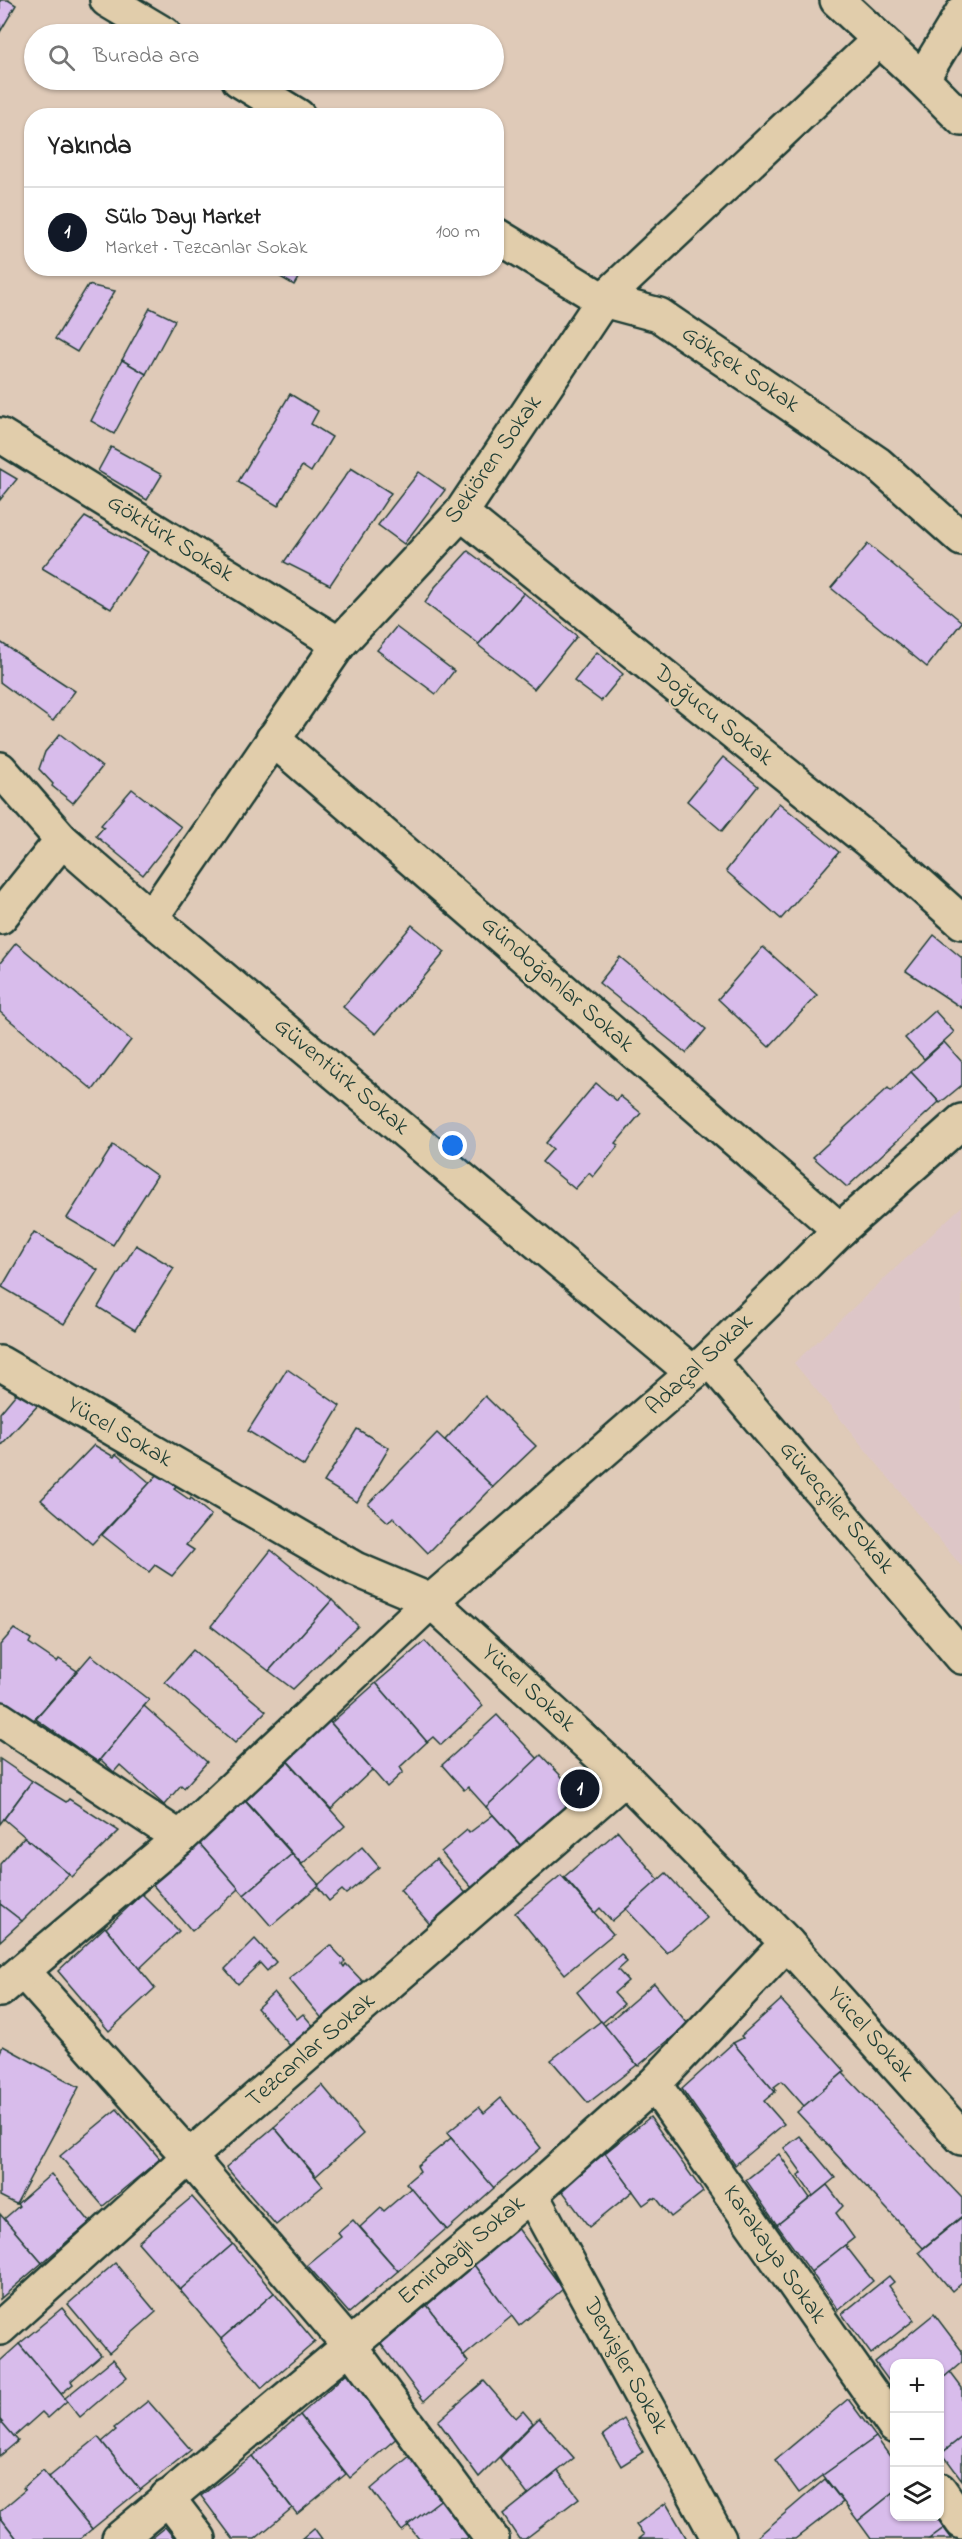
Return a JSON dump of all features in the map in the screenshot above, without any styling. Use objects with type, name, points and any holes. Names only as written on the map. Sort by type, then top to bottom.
[{"type":"street","points":[[107,0],[147,24]]},
{"type":"street","points":[[837,0],[962,119]]},
{"type":"street","points":[[922,79],[962,13]]},
{"type":"street","name":"Sekiören Sokak","points":[[151,918],[339,644],[461,513],[603,300],[879,40]]},
{"type":"street","points":[[255,90],[285,108]]},
{"type":"street","name":"Gökçek Sokak","points":[[504,240],[603,300],[659,315],[878,464],[962,539]]},
{"type":"street","name":"Göktürk Sokak","points":[[0,435],[339,644]]},
{"type":"street","name":"Doğucu Sokak","points":[[461,513],[896,863],[962,922]]},
{"type":"street","name":"Gündoğanlar Sokak","points":[[273,739],[840,1230]]},
{"type":"street","name":"Güventürk Sokak","points":[[0,769],[62,840],[151,918],[701,1366]]},
{"type":"street","points":[[0,917],[62,840]]},
{"type":"street","name":"Adaçal Sokak","points":[[11,1980],[180,1838],[431,1601],[701,1366],[840,1230],[962,1121]]},
{"type":"street","name":"Yücel Sokak","points":[[0,1363],[355,1569],[431,1601],[625,1778],[787,1943],[962,2138]]},
{"type":"street","name":"Güvecçiler Sokak","points":[[701,1366],[962,1657]]},
{"type":"street","points":[[0,1719],[180,1838]]},
{"type":"street","name":"Tezcanlar Sokak","points":[[0,2328],[189,2157],[625,1778]]},
{"type":"street","name":"Emirdağlı Sokak","points":[[118,2539],[531,2194],[654,2084],[787,1943]]},
{"type":"street","points":[[11,1980],[189,2157],[349,2345],[492,2539]]},
{"type":"street","name":"Karakaya Sokak","points":[[654,2084],[890,2420]]},
{"type":"street","name":"Dervişler Sokak","points":[[531,2194],[719,2539]]},
{"type":"street","points":[[167,2497],[199,2539]]},
{"type":"street","points":[[944,2497],[962,2522]]},
{"type":"shaded area","points":[[962,1206],[962,1567],[794,1363]]},
{"type":"building","points":[[0,0],[8,0],[16,5],[0,32]]},
{"type":"building","points":[[279,276],[299,276],[294,285]]},
{"type":"building","points":[[88,285],[115,291],[77,352],[55,339]]},
{"type":"building","points":[[150,308],[175,320],[146,374],[122,360]]},
{"type":"building","points":[[122,360],[146,374],[114,434],[91,421]]},
{"type":"building","points":[[290,394],[318,411],[311,424],[332,437],[311,472],[302,466],[278,506],[238,482]]},
{"type":"building","points":[[111,447],[162,475],[147,500],[98,471]]},
{"type":"building","points":[[351,468],[391,493],[330,585],[284,562]]},
{"type":"building","points":[[0,469],[17,479],[0,500]]},
{"type":"building","points":[[419,472],[445,490],[404,544],[378,525]]},
{"type":"building","points":[[85,517],[148,552],[111,609],[42,568]]},
{"type":"building","points":[[868,544],[962,622],[927,667],[831,588]]},
{"type":"building","points":[[468,551],[524,593],[479,644],[425,603],[435,587]]},
{"type":"building","points":[[524,593],[577,636],[534,689],[478,645]]},
{"type":"building","points":[[396,627],[454,671],[436,694],[377,650]]},
{"type":"building","points":[[0,642],[75,691],[53,721],[0,682]]},
{"type":"building","points":[[597,652],[623,674],[601,701],[574,681]]},
{"type":"building","points":[[60,734],[102,767],[73,803],[52,786],[53,784],[39,769],[45,752]]},
{"type":"building","points":[[723,757],[758,786],[722,831],[687,801]]},
{"type":"building","points":[[132,789],[181,827],[143,875],[96,836],[104,827],[101,825]]},
{"type":"building","points":[[779,803],[839,852],[781,919],[726,871]]},
{"type":"building","points":[[412,925],[445,952],[376,1034],[343,1007]]},
{"type":"building","points":[[934,935],[962,958],[962,1008],[906,971]]},
{"type":"building","points":[[16,943],[131,1040],[93,1090],[0,1012],[0,963]]},
{"type":"building","points":[[763,947],[817,995],[769,1047],[718,999]]},
{"type":"building","points":[[620,957],[706,1029],[686,1053],[599,983]]},
{"type":"building","points":[[935,1011],[954,1032],[924,1059],[905,1038]]},
{"type":"building","points":[[944,1042],[962,1062],[962,1085],[940,1103],[911,1072]]},
{"type":"building","points":[[911,1072],[939,1102],[847,1187],[813,1157],[888,1088],[891,1091]]},
{"type":"building","points":[[596,1083],[617,1101],[620,1096],[641,1113],[616,1143],[619,1145],[593,1177],[589,1173],[575,1189],[542,1162],[553,1149],[546,1143]]},
{"type":"building","points":[[113,1145],[157,1176],[113,1245],[67,1218]]},
{"type":"building","points":[[34,1232],[98,1270],[64,1324],[2,1287]]},
{"type":"building","points":[[136,1245],[174,1268],[135,1330],[98,1307]]},
{"type":"building","points":[[287,1369],[340,1406],[304,1466],[248,1431]]},
{"type":"building","points":[[20,1389],[40,1403],[0,1446],[0,1413]]},
{"type":"building","points":[[485,1396],[536,1446],[493,1487],[445,1440]]},
{"type":"building","points":[[357,1429],[389,1448],[357,1502],[324,1482]]},
{"type":"building","points":[[437,1433],[493,1487],[428,1553],[393,1517],[388,1522],[368,1504]]},
{"type":"building","points":[[94,1445],[114,1457],[116,1454],[150,1483],[92,1544],[41,1500]]},
{"type":"building","points":[[158,1474],[176,1486],[174,1489],[190,1500],[191,1498],[211,1515],[186,1545],[194,1550],[172,1576],[155,1565],[149,1572],[102,1535]]},
{"type":"building","points":[[271,1550],[332,1600],[269,1671],[211,1626]]},
{"type":"building","points":[[332,1600],[358,1626],[293,1689],[269,1671]]},
{"type":"building","points":[[14,1629],[31,1639],[29,1643],[57,1662],[59,1659],[77,1671],[31,1723],[0,1703],[0,1645]]},
{"type":"building","points":[[425,1641],[483,1706],[441,1745],[433,1737],[427,1742],[376,1683]]},
{"type":"building","points":[[193,1650],[266,1711],[235,1743],[165,1682]]},
{"type":"building","points":[[91,1655],[149,1700],[98,1762],[36,1719]]},
{"type":"building","points":[[376,1683],[427,1742],[400,1767],[403,1772],[387,1787],[331,1723]]},
{"type":"building","points":[[144,1706],[207,1762],[184,1788],[181,1785],[164,1805],[120,1765],[114,1772],[101,1760],[98,1762]]},
{"type":"building","points":[[497,1715],[538,1759],[486,1807],[468,1787],[464,1790],[442,1765]]},
{"type":"building","points":[[329,1721],[372,1770],[331,1809],[285,1758]]},
{"type":"building","points":[[541,1755],[585,1801],[526,1851],[486,1807]]},
{"type":"building","points":[[0,1759],[32,1781],[0,1824]]},
{"type":"building","points":[[288,1762],[345,1826],[302,1864],[245,1800]]},
{"type":"building","points":[[32,1781],[66,1802],[69,1799],[119,1831],[72,1877],[4,1819]]},
{"type":"building","points":[[245,1801],[292,1854],[244,1895],[199,1843]]},
{"type":"building","points":[[493,1815],[528,1854],[479,1896],[441,1852],[467,1830],[469,1833]]},
{"type":"building","points":[[618,1831],[659,1880],[612,1921],[600,1908],[595,1913],[564,1877]]},
{"type":"building","points":[[24,1837],[69,1874],[22,1921],[0,1904],[0,1864]]},
{"type":"building","points":[[198,1842],[239,1889],[192,1931],[152,1884]]},
{"type":"building","points":[[362,1847],[379,1867],[346,1894],[342,1890],[329,1901],[317,1886]]},
{"type":"building","points":[[292,1854],[319,1885],[271,1926],[244,1895]]},
{"type":"building","points":[[436,1859],[470,1898],[434,1929],[400,1890]]},
{"type":"building","points":[[666,1873],[707,1918],[667,1953],[626,1909]]},
{"type":"building","points":[[561,1875],[613,1934],[565,1974],[515,1913]]},
{"type":"building","points":[[142,1894],[179,1931],[139,1969],[106,1928]]},
{"type":"building","points":[[0,1904],[22,1921],[0,1941]]},
{"type":"building","points":[[105,1927],[155,1988],[109,2031],[58,1971]]},
{"type":"building","points":[[255,1939],[276,1962],[267,1971],[260,1963],[238,1984],[225,1969]]},
{"type":"building","points":[[330,1945],[345,1961],[342,1964],[344,1967],[346,1964],[367,1986],[325,2022],[289,1979]]},
{"type":"building","points":[[621,1954],[627,1962],[618,1970],[628,1981],[614,1993],[624,2004],[602,2023],[577,1992]]},
{"type":"building","points":[[654,1983],[688,2024],[638,2066],[604,2026]]},
{"type":"building","points":[[274,1992],[297,2019],[303,2014],[315,2028],[292,2048],[257,2008]]},
{"type":"building","points":[[781,2000],[845,2071],[804,2106],[782,2081],[774,2087],[775,2092],[733,2043],[743,2038],[741,2036]]},
{"type":"building","points":[[601,2021],[637,2065],[588,2103],[551,2060]]},
{"type":"building","points":[[733,2043],[775,2092],[764,2101],[784,2124],[735,2165],[682,2089]]},
{"type":"building","points":[[3,2046],[79,2087],[16,2204],[0,2196],[0,2052]]},
{"type":"building","points":[[843,2073],[962,2198],[962,2216],[923,2248],[797,2112]]},
{"type":"building","points":[[322,2085],[363,2134],[316,2176],[274,2127]]},
{"type":"building","points":[[501,2098],[541,2148],[493,2188],[447,2133],[479,2107],[484,2113]]},
{"type":"building","points":[[117,2109],[160,2159],[103,2206],[60,2156]]},
{"type":"building","points":[[650,2117],[703,2192],[671,2217],[657,2199],[653,2198],[643,2205],[605,2153]]},
{"type":"building","points":[[274,2127],[323,2186],[276,2225],[226,2167]]},
{"type":"building","points":[[800,2136],[835,2178],[813,2196],[798,2175],[802,2173],[784,2148]]},
{"type":"building","points":[[451,2138],[494,2188],[447,2230],[406,2183],[420,2171],[417,2166]]},
{"type":"building","points":[[605,2153],[633,2191],[589,2227],[561,2189]]},
{"type":"building","points":[[779,2154],[810,2198],[777,2225],[746,2180]]},
{"type":"building","points":[[51,2174],[90,2222],[42,2263],[4,2219],[19,2206],[17,2204]]},
{"type":"building","points":[[827,2185],[843,2206],[836,2213],[854,2238],[811,2272],[777,2225]]},
{"type":"building","points":[[411,2188],[446,2229],[398,2271],[360,2227],[381,2208],[384,2211]]},
{"type":"building","points":[[192,2197],[233,2244],[180,2290],[138,2242]]},
{"type":"building","points":[[0,2214],[42,2263],[0,2299]]},
{"type":"building","points":[[962,2217],[962,2282],[952,2291],[919,2252]]},
{"type":"building","points":[[353,2220],[398,2271],[349,2313],[307,2265],[341,2237],[338,2233]]},
{"type":"building","points":[[517,2227],[563,2289],[519,2326],[474,2265]]},
{"type":"building","points":[[233,2244],[274,2293],[221,2339],[180,2290]]},
{"type":"building","points":[[845,2245],[873,2281],[838,2310],[811,2272]]},
{"type":"building","points":[[115,2263],[156,2312],[109,2353],[68,2304]]},
{"type":"building","points":[[474,2265],[512,2316],[464,2356],[427,2305]]},
{"type":"building","points":[[889,2276],[894,2282],[889,2286],[914,2320],[871,2354],[842,2314]]},
{"type":"building","points":[[274,2293],[315,2342],[262,2388],[221,2339]]},
{"type":"building","points":[[427,2305],[468,2362],[424,2401],[381,2344]]},
{"type":"building","points":[[62,2308],[101,2355],[71,2381],[73,2384],[61,2394],[19,2344]]},
{"type":"building","points":[[934,2314],[962,2351],[962,2362],[944,2378],[944,2359],[890,2359],[890,2383],[875,2362]]},
{"type":"building","points":[[19,2344],[67,2401],[48,2418],[42,2412],[14,2437],[0,2420],[0,2361]]},
{"type":"building","points":[[113,2359],[127,2377],[80,2417],[65,2398]]},
{"type":"building","points":[[950,2372],[962,2388],[962,2437],[944,2451],[944,2413],[944,2377]]},
{"type":"building","points":[[347,2373],[399,2436],[350,2478],[300,2415]]},
{"type":"building","points":[[484,2381],[516,2418],[523,2411],[533,2423],[479,2477],[438,2421]]},
{"type":"building","points":[[848,2399],[876,2437],[799,2493],[775,2460]]},
{"type":"building","points":[[148,2401],[191,2450],[140,2490],[102,2442],[116,2430],[114,2428]]},
{"type":"building","points":[[300,2415],[346,2474],[297,2514],[252,2456]]},
{"type":"building","points":[[539,2418],[574,2458],[528,2495],[500,2458]]},
{"type":"building","points":[[624,2419],[643,2452],[621,2466],[603,2435]]},
{"type":"building","points":[[0,2420],[18,2441],[0,2456]]},
{"type":"building","points":[[98,2437],[140,2490],[92,2529],[49,2477]]},
{"type":"building","points":[[876,2437],[890,2456],[890,2495],[858,2521],[823,2475]]},
{"type":"building","points":[[962,2437],[962,2480],[944,2456],[944,2451]]},
{"type":"building","points":[[412,2454],[443,2498],[402,2531],[371,2489]]},
{"type":"building","points":[[252,2456],[292,2508],[255,2539],[233,2539],[201,2496]]},
{"type":"building","points":[[43,2470],[92,2529],[80,2539],[17,2539],[0,2517],[0,2511],[25,2490],[23,2488]]},
{"type":"building","points":[[558,2471],[579,2498],[525,2539],[519,2539],[503,2515]]},
{"type":"building","points":[[825,2479],[843,2502],[795,2539],[755,2539]]},
{"type":"building","points":[[890,2495],[890,2521],[939,2521],[944,2528],[929,2539],[871,2539],[858,2521]]},
{"type":"building","points":[[443,2498],[471,2535],[466,2539],[419,2539],[408,2525]]},
{"type":"building","points":[[666,2503],[687,2539],[639,2539],[644,2535],[636,2525]]},
{"type":"building","points":[[0,2517],[17,2539],[0,2539]]},
{"type":"building","points":[[165,2527],[175,2539],[150,2539]]},
{"type":"building","points":[[314,2528],[322,2539],[301,2539]]},
{"type":"building","points":[[944,2528],[952,2539],[929,2539]]},
{"type":"place","name":"Sülo Dayı Market","points":[[580,1789]]}]
